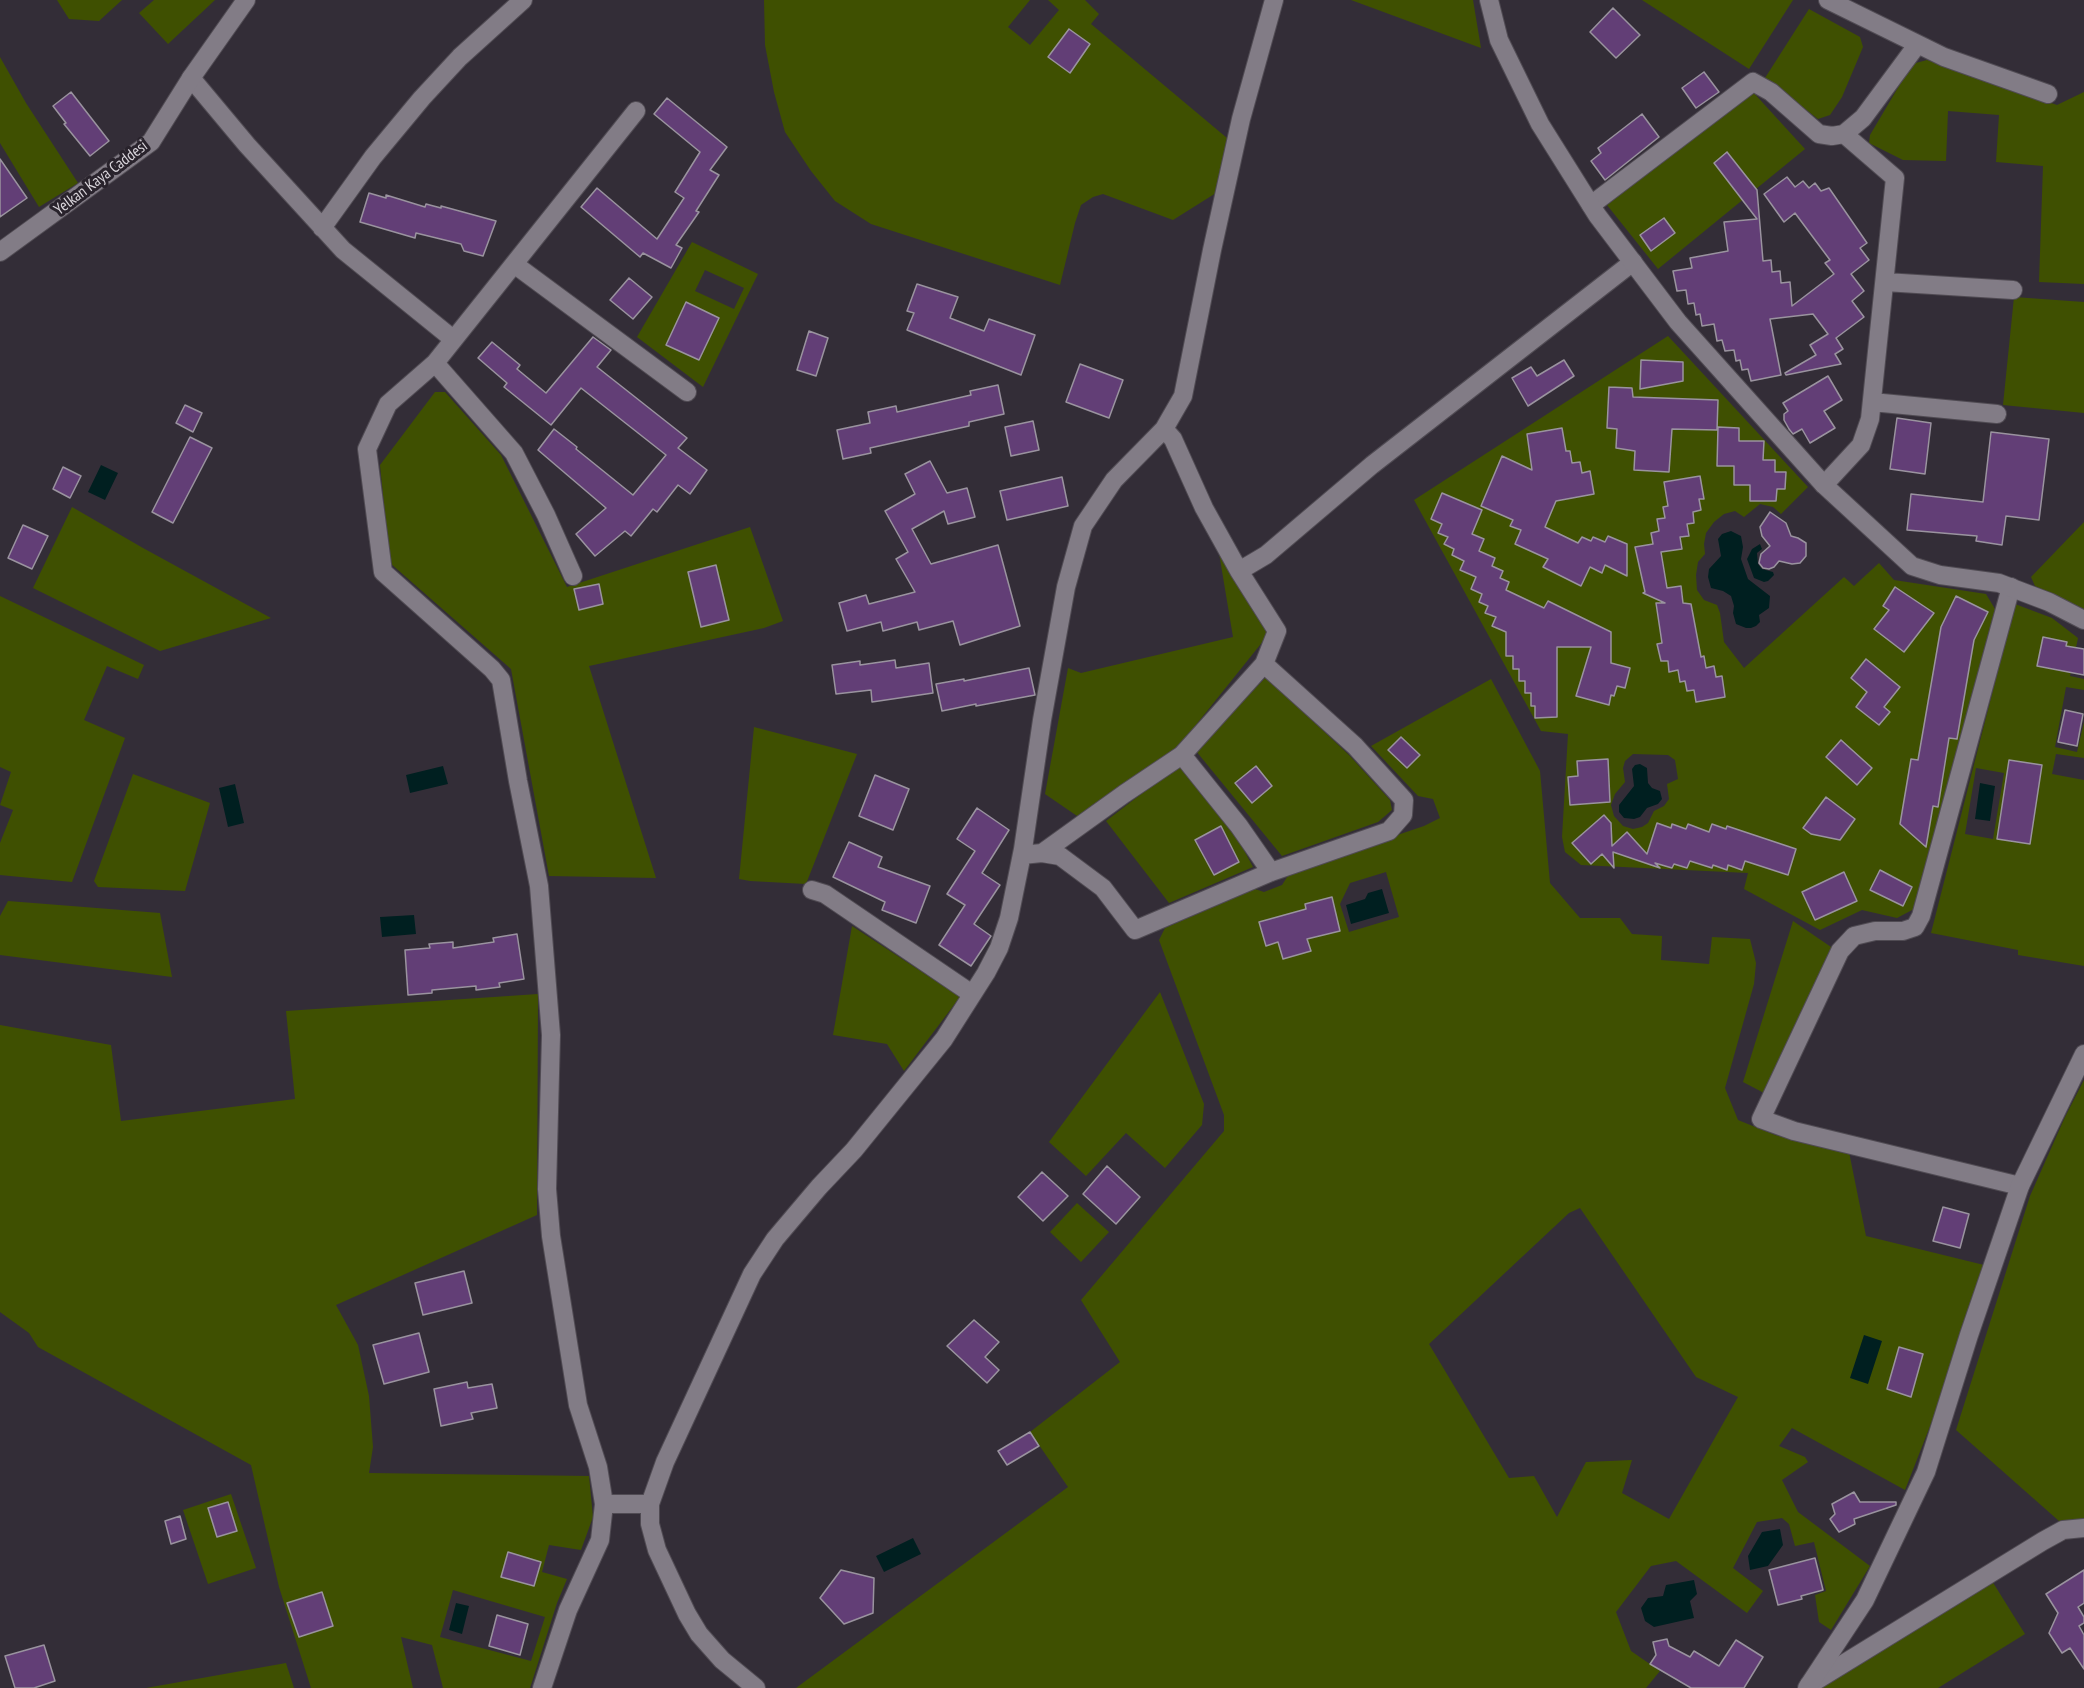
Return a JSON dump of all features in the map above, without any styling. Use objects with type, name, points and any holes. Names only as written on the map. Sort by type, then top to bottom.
[{"type":"street","name":"Yelkan Kaya Caddesi","points":[[0,252],[151,142],[191,78],[246,0]]},
{"type":"street","points":[[322,228],[373,157],[422,98],[460,57],[523,0]]},
{"type":"street","points":[[756,1688],[722,1660],[699,1634],[687,1614],[657,1550],[650,1524],[650,1504],[665,1462],[752,1274],[776,1239],[819,1187],[854,1150],[944,1039],[986,973],[1002,938],[1009,918],[1022,855],[1066,587],[1083,526],[1114,480],[1164,429],[1184,396],[1212,250],[1239,129],[1274,0]]},
{"type":"street","points":[[1490,0],[1499,40],[1540,124],[1591,204],[1678,322],[1824,485],[1912,566],[1940,575],[2011,586],[2084,620]]},
{"type":"street","points":[[1828,0],[1917,45],[2048,94]]},
{"type":"street","points":[[1591,204],[1753,82],[1772,92],[1819,134],[1832,136],[1845,134],[1863,118],[1917,45]]},
{"type":"street","points":[[191,78],[343,250],[453,339]]},
{"type":"street","points":[[542,1688],[568,1610],[600,1540],[604,1504],[598,1467],[578,1405],[551,1236],[547,1189],[551,1035],[539,886],[501,680],[492,669],[383,572],[367,449],[388,404],[435,363],[636,111]]},
{"type":"street","points":[[1824,485],[1861,445],[1870,419],[1895,178],[1845,134]]},
{"type":"street","points":[[1239,571],[1266,555],[1372,465],[1633,262]]},
{"type":"street","points":[[514,264],[687,392]]},
{"type":"street","points":[[1885,282],[2013,290]]},
{"type":"street","points":[[435,363],[514,453],[546,515],[573,576]]},
{"type":"street","points":[[1872,402],[1997,414]]},
{"type":"street","points":[[1042,854],[1182,755],[1264,664],[1277,631],[1239,571],[1204,508],[1173,439],[1164,429]]},
{"type":"street","points":[[2011,586],[1921,916],[1915,927],[1903,931],[1875,931],[1854,936],[1840,951],[1761,1119],[1794,1131],[2020,1186]]},
{"type":"street","points":[[1022,855],[1060,856],[1103,888],[1135,930],[1270,872],[1389,831],[1403,815],[1404,800],[1355,746],[1264,664]]},
{"type":"street","points":[[1182,755],[1239,826],[1270,872]]},
{"type":"street","points":[[812,890],[825,894],[972,994]]},
{"type":"street","points":[[1808,1687],[1865,1600],[1926,1472],[1969,1335],[2020,1186],[2084,1054]]},
{"type":"street","points":[[604,1504],[650,1504]]},
{"type":"street","points":[[1808,1687],[2053,1535],[2063,1530],[2084,1528]]},
{"type":"green space","points":[[57,0],[122,0],[99,21],[69,19]]},
{"type":"green space","points":[[154,0],[215,0],[168,44],[139,13]]},
{"type":"green space","points":[[764,0],[1030,0],[1008,27],[1030,45],[1059,10],[1048,0],[1085,0],[1099,14],[1091,24],[1227,138],[1216,193],[1173,220],[1103,194],[1093,197],[1081,205],[1060,285],[871,224],[835,201],[811,171],[785,132],[765,45]]},
{"type":"green space","points":[[1351,0],[1473,0],[1481,48]]},
{"type":"green space","points":[[1642,0],[1793,0],[1749,69]]},
{"type":"green space","points":[[1809,9],[1860,37],[1863,47],[1842,97],[1830,115],[1818,119],[1765,78]]},
{"type":"green space","points":[[0,57],[26,103],[78,183],[39,207],[0,143]]},
{"type":"green space","points":[[1927,60],[2057,105],[2084,92],[2084,284],[2039,282],[2043,166],[1996,162],[1999,115],[1948,111],[1946,161],[1903,160],[1869,143],[1870,135],[1912,64]]},
{"type":"green space","points":[[1752,91],[1805,149],[1658,269],[1607,205]]},
{"type":"green space","points":[[692,242],[758,274],[703,387],[637,337]],"holes":[[[705,270],[744,288],[734,309],[695,291]]]},
{"type":"green space","points":[[2014,297],[2084,302],[2084,413],[2003,405]]},
{"type":"green space","points":[[1668,336],[1808,487],[1781,514],[1773,507],[1760,504],[1744,517],[1735,511],[1724,514],[1706,533],[1705,554],[1698,562],[1697,590],[1704,600],[1717,605],[1724,642],[1744,668],[1844,577],[1854,586],[1879,563],[1894,580],[1986,594],[1995,609],[1914,909],[1897,918],[1862,910],[1820,930],[1744,889],[1748,873],[1581,865],[1565,852],[1562,837],[1568,734],[1541,731],[1414,500]],"holes":[[[1633,754],[1668,755],[1675,760],[1678,779],[1667,784],[1669,799],[1664,806],[1654,811],[1648,823],[1642,827],[1633,829],[1623,826],[1614,816],[1611,805],[1615,794],[1625,782],[1623,768],[1625,761]]]},
{"type":"green space","points":[[435,392],[445,392],[501,455],[567,587],[750,527],[783,621],[764,628],[589,666],[656,878],[549,876],[511,669],[390,563],[380,465]]},
{"type":"green space","points":[[72,507],[271,618],[160,651],[33,588]]},
{"type":"green space","points":[[2084,522],[2084,609],[2035,586],[2031,577]]},
{"type":"green space","points":[[1218,547],[1268,635],[1179,746],[1080,818],[1045,794],[1068,668],[1081,673],[1233,637]]},
{"type":"green space","points":[[0,596],[144,665],[138,679],[107,666],[84,720],[125,738],[72,882],[0,875],[0,843],[13,810],[0,805],[11,772],[0,767]]},
{"type":"green space","points":[[2015,604],[2052,618],[2078,638],[2070,676],[2084,679],[2084,690],[2066,687],[2055,747],[2077,752],[2084,722],[2084,758],[2056,754],[2052,774],[2084,780],[2084,966],[2018,955],[2018,950],[1931,933]],"holes":[[[1976,768],[2004,773],[1993,839],[1965,834]]]},
{"type":"green space","points":[[1266,677],[1349,755],[1390,800],[1392,810],[1378,822],[1282,856],[1196,751]]},
{"type":"green space","points":[[1491,679],[1540,771],[1550,883],[1580,918],[1620,918],[1632,934],[1662,936],[1661,960],[1709,964],[1712,937],[1750,939],[1756,963],[1754,984],[1725,1088],[1738,1120],[1775,1135],[1849,1152],[1866,1236],[1984,1265],[1934,1416],[1905,1490],[1792,1428],[1779,1446],[1805,1457],[1808,1462],[1782,1480],[1798,1512],[1870,1566],[1831,1630],[1819,1622],[1815,1595],[1826,1591],[1814,1542],[1795,1546],[1789,1524],[1782,1518],[1757,1522],[1733,1568],[1763,1591],[1747,1613],[1676,1561],[1651,1566],[1616,1612],[1631,1651],[1660,1671],[1646,1688],[796,1688],[1068,1487],[1030,1432],[1120,1362],[1081,1300],[1224,1131],[1224,1115],[1159,940],[1165,928],[1255,889],[1264,892],[1282,885],[1291,871],[1424,826],[1440,818],[1433,799],[1418,796],[1371,746]],"holes":[[[1386,872],[1399,917],[1349,932],[1340,904],[1350,883]],[[1580,1208],[1696,1377],[1738,1397],[1669,1519],[1622,1493],[1632,1460],[1586,1462],[1557,1517],[1534,1476],[1509,1478],[1429,1344],[1569,1213]],[[1899,1347],[1923,1355],[1911,1396],[1887,1389]]]},
{"type":"green space","points":[[754,727],[857,754],[806,884],[739,879]]},
{"type":"green space","points":[[1179,765],[1232,828],[1253,867],[1169,903],[1106,821]]},
{"type":"green space","points":[[133,774],[210,803],[185,891],[98,887],[94,881]]},
{"type":"green space","points":[[8,901],[160,913],[172,977],[0,955],[0,916]]},
{"type":"green space","points":[[1793,921],[1834,949],[1764,1093],[1743,1082]]},
{"type":"green space","points":[[852,926],[960,997],[904,1071],[887,1044],[833,1035]]},
{"type":"green space","points":[[1160,992],[1204,1104],[1202,1125],[1165,1168],[1126,1133],[1086,1176],[1049,1142]]},
{"type":"green space","points":[[538,994],[537,1215],[336,1305],[358,1345],[369,1396],[373,1447],[369,1473],[589,1476],[593,1517],[581,1550],[549,1545],[542,1572],[567,1579],[530,1688],[443,1688],[432,1645],[401,1637],[413,1688],[311,1688],[279,1587],[251,1465],[38,1347],[29,1333],[0,1312],[0,1025],[111,1045],[121,1121],[295,1099],[286,1011]],"holes":[[[453,1590],[545,1617],[531,1661],[440,1637]]]},
{"type":"green space","points":[[2084,1080],[2084,1519],[2059,1521],[1956,1430],[2030,1196]]},
{"type":"green space","points":[[1077,1203],[1109,1232],[1081,1262],[1050,1232]]},
{"type":"green space","points":[[231,1494],[256,1568],[208,1584],[183,1510]]},
{"type":"green space","points":[[1992,1581],[2025,1634],[1938,1688],[1820,1688]]},
{"type":"green space","points":[[286,1663],[294,1688],[146,1688]]},
{"type":"shaded area","points":[[101,465],[118,473],[105,500],[88,492]]},
{"type":"shaded area","points":[[1731,531],[1741,536],[1743,547],[1741,559],[1748,579],[1770,596],[1769,608],[1759,615],[1760,622],[1751,628],[1736,624],[1731,596],[1711,588],[1708,577],[1709,569],[1721,556],[1718,539],[1722,534]]},
{"type":"shaded area","points":[[1760,544],[1762,549],[1757,553],[1758,564],[1762,569],[1773,572],[1774,575],[1764,582],[1754,578],[1747,559],[1752,549]]},
{"type":"shaded area","points":[[1640,764],[1647,768],[1648,783],[1652,788],[1660,791],[1662,799],[1658,804],[1647,808],[1640,817],[1624,818],[1619,812],[1619,805],[1634,786],[1632,769],[1635,765]]},
{"type":"shaded area","points":[[443,766],[448,784],[410,793],[406,775]]},
{"type":"shaded area","points":[[1980,783],[1995,786],[1990,821],[1975,819]]},
{"type":"shaded area","points":[[235,784],[244,823],[228,827],[219,788]]},
{"type":"shaded area","points":[[1382,889],[1389,913],[1351,924],[1346,905],[1365,899],[1368,893]]},
{"type":"shaded area","points":[[414,915],[416,934],[382,937],[380,917]]},
{"type":"shaded area","points":[[1864,1335],[1882,1341],[1868,1384],[1850,1378]]},
{"type":"shaded area","points":[[1780,1529],[1783,1545],[1768,1566],[1750,1570],[1748,1556],[1762,1532]]},
{"type":"shaded area","points":[[913,1538],[921,1554],[884,1572],[876,1556]]},
{"type":"shaded area","points":[[1694,1580],[1697,1594],[1690,1601],[1694,1618],[1654,1627],[1645,1621],[1641,1608],[1648,1598],[1663,1596],[1666,1585]]},
{"type":"shaded area","points":[[456,1603],[469,1606],[462,1634],[449,1630]]},
{"type":"building","points":[[1613,8],[1640,35],[1616,58],[1590,32]]},
{"type":"building","points":[[1069,29],[1090,44],[1070,73],[1048,57]]},
{"type":"building","points":[[1704,72],[1719,92],[1696,108],[1682,88]]},
{"type":"building","points":[[71,92],[109,141],[90,156],[64,124],[66,123],[53,106]]},
{"type":"building","points":[[667,98],[727,147],[710,170],[719,175],[696,211],[699,212],[676,245],[682,248],[671,268],[643,253],[640,257],[581,207],[597,188],[657,239],[684,198],[675,192],[700,152],[654,114]]},
{"type":"building","points":[[1642,114],[1659,137],[1605,180],[1591,161],[1601,153],[1598,148]]},
{"type":"building","points":[[1727,152],[1757,190],[1763,261],[1771,260],[1772,272],[1780,271],[1781,283],[1790,282],[1792,306],[1834,274],[1825,263],[1830,260],[1795,213],[1784,222],[1764,194],[1787,177],[1795,187],[1803,181],[1809,188],[1815,183],[1821,191],[1829,188],[1867,243],[1860,248],[1869,260],[1851,274],[1864,291],[1852,301],[1864,317],[1836,338],[1843,349],[1835,354],[1841,364],[1786,375],[1785,373],[1816,355],[1810,345],[1828,334],[1813,314],[1770,319],[1781,375],[1751,381],[1748,369],[1742,370],[1740,360],[1736,361],[1734,350],[1725,351],[1722,340],[1717,341],[1714,324],[1702,326],[1700,314],[1696,315],[1694,303],[1688,304],[1686,290],[1677,291],[1673,271],[1692,268],[1690,258],[1728,251],[1724,222],[1757,219],[1714,163]]},
{"type":"building","points":[[0,159],[27,198],[0,217]]},
{"type":"building","points":[[369,193],[386,198],[386,195],[425,207],[426,204],[441,208],[441,206],[496,221],[483,256],[464,251],[461,244],[416,233],[415,238],[360,222]]},
{"type":"building","points":[[1664,218],[1675,233],[1651,251],[1640,235]]},
{"type":"building","points":[[629,278],[652,297],[633,319],[610,300]]},
{"type":"building","points":[[917,284],[958,297],[950,318],[984,331],[989,319],[1035,335],[1021,375],[907,330],[914,313],[907,311]]},
{"type":"building","points":[[686,302],[719,318],[699,360],[666,345]]},
{"type":"building","points":[[809,331],[828,338],[816,376],[797,370]]},
{"type":"building","points":[[593,337],[611,350],[597,367],[687,438],[678,448],[707,470],[690,494],[678,485],[657,512],[653,509],[631,536],[625,531],[595,556],[576,534],[606,508],[538,450],[554,429],[633,495],[666,455],[581,388],[551,425],[504,387],[507,383],[478,358],[492,342],[520,365],[517,369],[546,393]]},
{"type":"building","points":[[1564,360],[1574,376],[1528,406],[1512,378],[1531,367],[1537,376]]},
{"type":"building","points":[[1641,360],[1683,362],[1683,381],[1640,389]]},
{"type":"building","points":[[1080,364],[1123,380],[1109,418],[1066,402]]},
{"type":"building","points":[[1828,376],[1842,400],[1824,411],[1835,428],[1810,443],[1802,429],[1793,434],[1789,429],[1784,420],[1784,414],[1788,411],[1783,403]]},
{"type":"building","points":[[998,385],[1004,414],[969,422],[969,426],[870,448],[871,453],[843,459],[837,430],[870,423],[868,412],[896,406],[897,412],[971,395],[970,391]]},
{"type":"building","points":[[1609,387],[1632,388],[1633,397],[1718,400],[1717,430],[1672,429],[1669,472],[1634,470],[1635,451],[1616,448],[1617,429],[1607,428]]},
{"type":"building","points":[[185,405],[202,413],[193,432],[176,423]]},
{"type":"building","points":[[1897,418],[1931,423],[1925,474],[1890,469]]},
{"type":"building","points":[[1033,421],[1039,450],[1011,456],[1005,427]]},
{"type":"building","points":[[1718,427],[1739,428],[1739,441],[1764,441],[1763,460],[1775,460],[1775,472],[1786,472],[1785,489],[1777,489],[1776,501],[1750,501],[1750,485],[1734,485],[1734,466],[1717,466]]},
{"type":"building","points":[[1562,428],[1566,451],[1570,451],[1572,463],[1580,462],[1582,473],[1590,471],[1594,494],[1556,501],[1545,527],[1578,543],[1582,537],[1591,541],[1593,537],[1605,542],[1608,536],[1627,544],[1627,576],[1605,565],[1602,573],[1590,567],[1581,586],[1543,567],[1548,559],[1515,544],[1521,530],[1510,526],[1513,520],[1481,506],[1502,456],[1532,470],[1527,434]]},
{"type":"building","points":[[1991,432],[2049,439],[2039,520],[2006,516],[2002,545],[1976,541],[1977,536],[1907,530],[1911,494],[1983,502]]},
{"type":"building","points":[[190,437],[212,448],[173,523],[152,512]]},
{"type":"building","points":[[930,461],[947,493],[967,488],[975,517],[948,524],[944,511],[912,529],[931,564],[998,545],[1020,626],[960,645],[953,621],[919,630],[917,622],[883,631],[881,622],[847,631],[839,603],[866,595],[869,604],[915,592],[896,559],[908,552],[885,511],[915,494],[905,474]]},
{"type":"building","points":[[63,467],[81,476],[70,498],[53,489]]},
{"type":"building","points":[[1700,476],[1704,499],[1699,499],[1701,510],[1693,512],[1694,523],[1687,524],[1689,536],[1680,537],[1682,549],[1661,552],[1667,588],[1681,586],[1683,603],[1691,604],[1701,657],[1704,656],[1706,668],[1714,666],[1716,677],[1722,676],[1725,697],[1696,702],[1694,690],[1687,691],[1685,681],[1680,682],[1678,670],[1669,672],[1668,661],[1661,661],[1657,644],[1662,643],[1656,603],[1665,603],[1643,593],[1645,592],[1635,547],[1653,544],[1651,533],[1659,531],[1657,519],[1665,518],[1663,507],[1668,506],[1664,482]]},
{"type":"building","points":[[1062,477],[1068,506],[1007,520],[1000,491]]},
{"type":"building","points":[[1442,493],[1482,510],[1472,534],[1484,539],[1479,551],[1495,558],[1492,566],[1503,571],[1500,578],[1509,582],[1506,590],[1544,608],[1548,601],[1611,632],[1611,663],[1630,668],[1625,688],[1617,686],[1614,696],[1611,695],[1609,705],[1576,696],[1591,647],[1557,647],[1557,717],[1535,718],[1535,706],[1531,706],[1531,693],[1525,693],[1525,681],[1519,681],[1519,669],[1513,669],[1513,656],[1506,656],[1506,632],[1492,626],[1496,617],[1485,613],[1488,606],[1479,602],[1482,594],[1471,589],[1476,577],[1460,570],[1464,561],[1452,555],[1454,549],[1444,544],[1448,537],[1438,533],[1442,524],[1431,519]]},
{"type":"building","points":[[1770,512],[1786,523],[1791,536],[1806,543],[1806,556],[1800,563],[1779,561],[1769,569],[1763,568],[1759,563],[1761,554],[1770,546],[1762,536],[1760,527]]},
{"type":"building","points":[[23,525],[48,536],[32,569],[8,558]]},
{"type":"building","points":[[716,565],[729,620],[701,627],[688,572]]},
{"type":"building","points":[[599,584],[603,604],[579,610],[574,589]]},
{"type":"building","points":[[1895,587],[1934,613],[1904,652],[1874,629],[1889,610],[1883,606]]},
{"type":"building","points":[[1956,596],[1988,612],[1974,640],[1957,739],[1949,738],[1938,807],[1933,806],[1926,847],[1900,824],[1911,759],[1918,760],[1941,627]]},
{"type":"building","points":[[2043,637],[2067,642],[2066,646],[2084,649],[2084,675],[2037,666]]},
{"type":"building","points":[[1866,659],[1900,687],[1884,707],[1890,712],[1879,725],[1856,707],[1867,692],[1851,678]]},
{"type":"building","points":[[895,660],[896,668],[929,663],[933,693],[872,702],[871,690],[836,694],[832,665],[860,661],[860,665]]},
{"type":"building","points":[[1029,668],[1035,695],[942,711],[936,684]]},
{"type":"building","points":[[2065,710],[2083,714],[2077,746],[2058,742]]},
{"type":"building","points":[[1401,737],[1420,755],[1407,768],[1388,750]]},
{"type":"building","points":[[1841,740],[1872,768],[1857,785],[1826,757]]},
{"type":"building","points":[[1608,759],[1610,802],[1570,805],[1568,777],[1578,776],[1577,761]]},
{"type":"building","points":[[2009,760],[2042,765],[2030,844],[1997,839]]},
{"type":"building","points":[[1256,766],[1272,786],[1252,803],[1235,783]]},
{"type":"building","points":[[875,775],[909,789],[893,830],[859,816]]},
{"type":"building","points":[[1826,797],[1855,819],[1840,840],[1811,834],[1803,828]]},
{"type":"building","points":[[977,808],[1009,830],[982,873],[1000,885],[974,924],[991,936],[971,966],[939,945],[965,905],[947,894],[975,851],[957,839]]},
{"type":"building","points":[[1604,815],[1611,823],[1612,846],[1627,832],[1647,854],[1657,823],[1671,828],[1672,824],[1686,829],[1688,824],[1709,832],[1712,824],[1726,829],[1727,826],[1796,849],[1788,875],[1745,861],[1742,870],[1728,865],[1727,870],[1713,865],[1712,868],[1690,861],[1687,868],[1674,864],[1672,868],[1655,863],[1660,868],[1613,852],[1614,868],[1602,854],[1591,864],[1572,843]]},
{"type":"building","points":[[1221,826],[1239,862],[1214,875],[1195,840]]},
{"type":"building","points":[[849,842],[882,857],[878,867],[930,886],[916,923],[882,910],[885,902],[833,877]]},
{"type":"building","points":[[1880,870],[1912,887],[1903,906],[1870,890]]},
{"type":"building","points":[[1844,872],[1857,901],[1815,920],[1802,892]]},
{"type":"building","points":[[1332,897],[1340,931],[1307,939],[1311,951],[1283,959],[1278,942],[1266,946],[1259,922],[1306,909],[1305,904]]},
{"type":"building","points":[[517,934],[524,979],[499,983],[500,987],[476,990],[476,986],[432,990],[432,993],[408,995],[405,950],[430,948],[429,944],[453,942],[453,948],[494,942],[493,938]]},
{"type":"building","points":[[1107,1166],[1140,1197],[1116,1224],[1083,1194]]},
{"type":"building","points":[[1042,1172],[1068,1196],[1043,1221],[1018,1197]]},
{"type":"building","points":[[1943,1207],[1969,1214],[1960,1248],[1933,1241]]},
{"type":"building","points":[[464,1271],[472,1303],[423,1315],[415,1283]]},
{"type":"building","points":[[974,1320],[999,1342],[985,1357],[999,1370],[987,1383],[947,1346]]},
{"type":"building","points":[[419,1333],[429,1372],[384,1384],[373,1345]]},
{"type":"building","points":[[1899,1347],[1923,1354],[1911,1397],[1887,1389]]},
{"type":"building","points":[[467,1382],[468,1388],[492,1384],[497,1408],[471,1413],[473,1419],[441,1426],[434,1389]]},
{"type":"building","points":[[1030,1432],[1039,1446],[1007,1465],[998,1451]]},
{"type":"building","points":[[1854,1492],[1860,1502],[1896,1502],[1896,1505],[1854,1519],[1855,1524],[1839,1532],[1830,1519],[1835,1514],[1832,1504]]},
{"type":"building","points":[[228,1502],[237,1531],[217,1537],[208,1508]]},
{"type":"building","points":[[180,1516],[186,1539],[171,1544],[165,1521]]},
{"type":"building","points":[[508,1552],[541,1562],[534,1586],[501,1577]]},
{"type":"building","points":[[1815,1558],[1823,1590],[1801,1596],[1802,1599],[1778,1605],[1769,1570]]},
{"type":"building","points":[[841,1570],[874,1578],[873,1613],[844,1624],[820,1598]]},
{"type":"building","points":[[2084,1570],[2084,1603],[2078,1607],[2084,1617],[2084,1623],[2079,1626],[2084,1635],[2084,1669],[2070,1648],[2062,1653],[2049,1633],[2058,1613],[2046,1594]]},
{"type":"building","points":[[322,1592],[333,1626],[299,1637],[287,1603]]},
{"type":"building","points":[[497,1615],[528,1624],[520,1655],[489,1646]]},
{"type":"building","points":[[1667,1639],[1669,1646],[1690,1657],[1694,1651],[1719,1666],[1736,1640],[1763,1657],[1744,1688],[1691,1688],[1650,1664],[1656,1655],[1653,1642]]},
{"type":"building","points":[[44,1645],[55,1681],[34,1688],[15,1688],[5,1656]]}]
